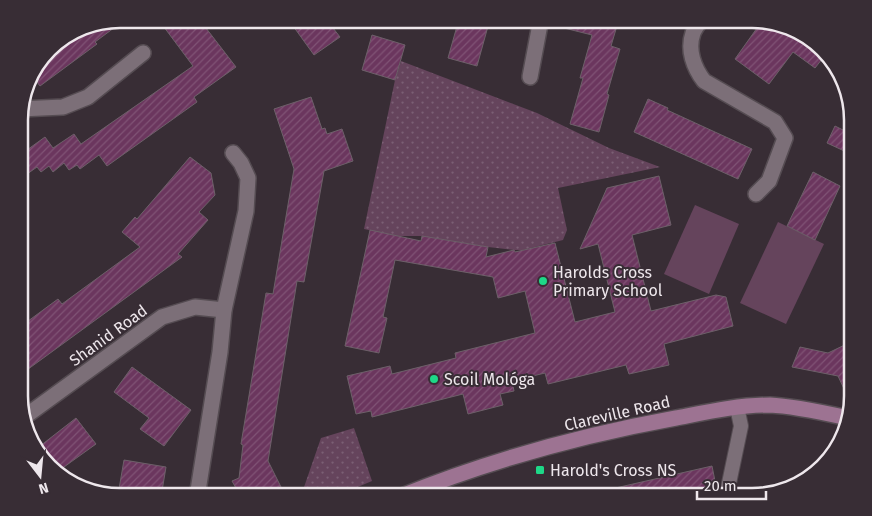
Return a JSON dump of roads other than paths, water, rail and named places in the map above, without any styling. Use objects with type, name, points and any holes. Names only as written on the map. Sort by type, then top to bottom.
[{"type":"street","points":[[530,77],[539,28]]},
{"type":"street","points":[[697,28],[693,34],[693,62],[697,72],[704,81],[775,122],[785,138],[769,182],[756,194]]},
{"type":"street","points":[[28,108],[63,106],[88,96],[143,53]]},
{"type":"street","points":[[198,488],[220,352],[224,310],[246,211],[248,178],[241,163],[233,153]]},
{"type":"street","name":"Shanid Road","points":[[29,414],[162,317],[195,307],[224,310]]},
{"type":"street","name":"Clareville Road","points":[[424,488],[482,467],[549,447],[641,424],[737,407],[771,405],[842,417]]},
{"type":"lane","points":[[728,488],[741,426],[737,407]]},
{"type":"place","name":"Harolds Cross Primary School","points":[[543,281]]},
{"type":"place","name":"Scoil Mológa","points":[[434,379]]},
{"type":"place","name":"Harold's Cross NS","points":[[540,470]]}]
